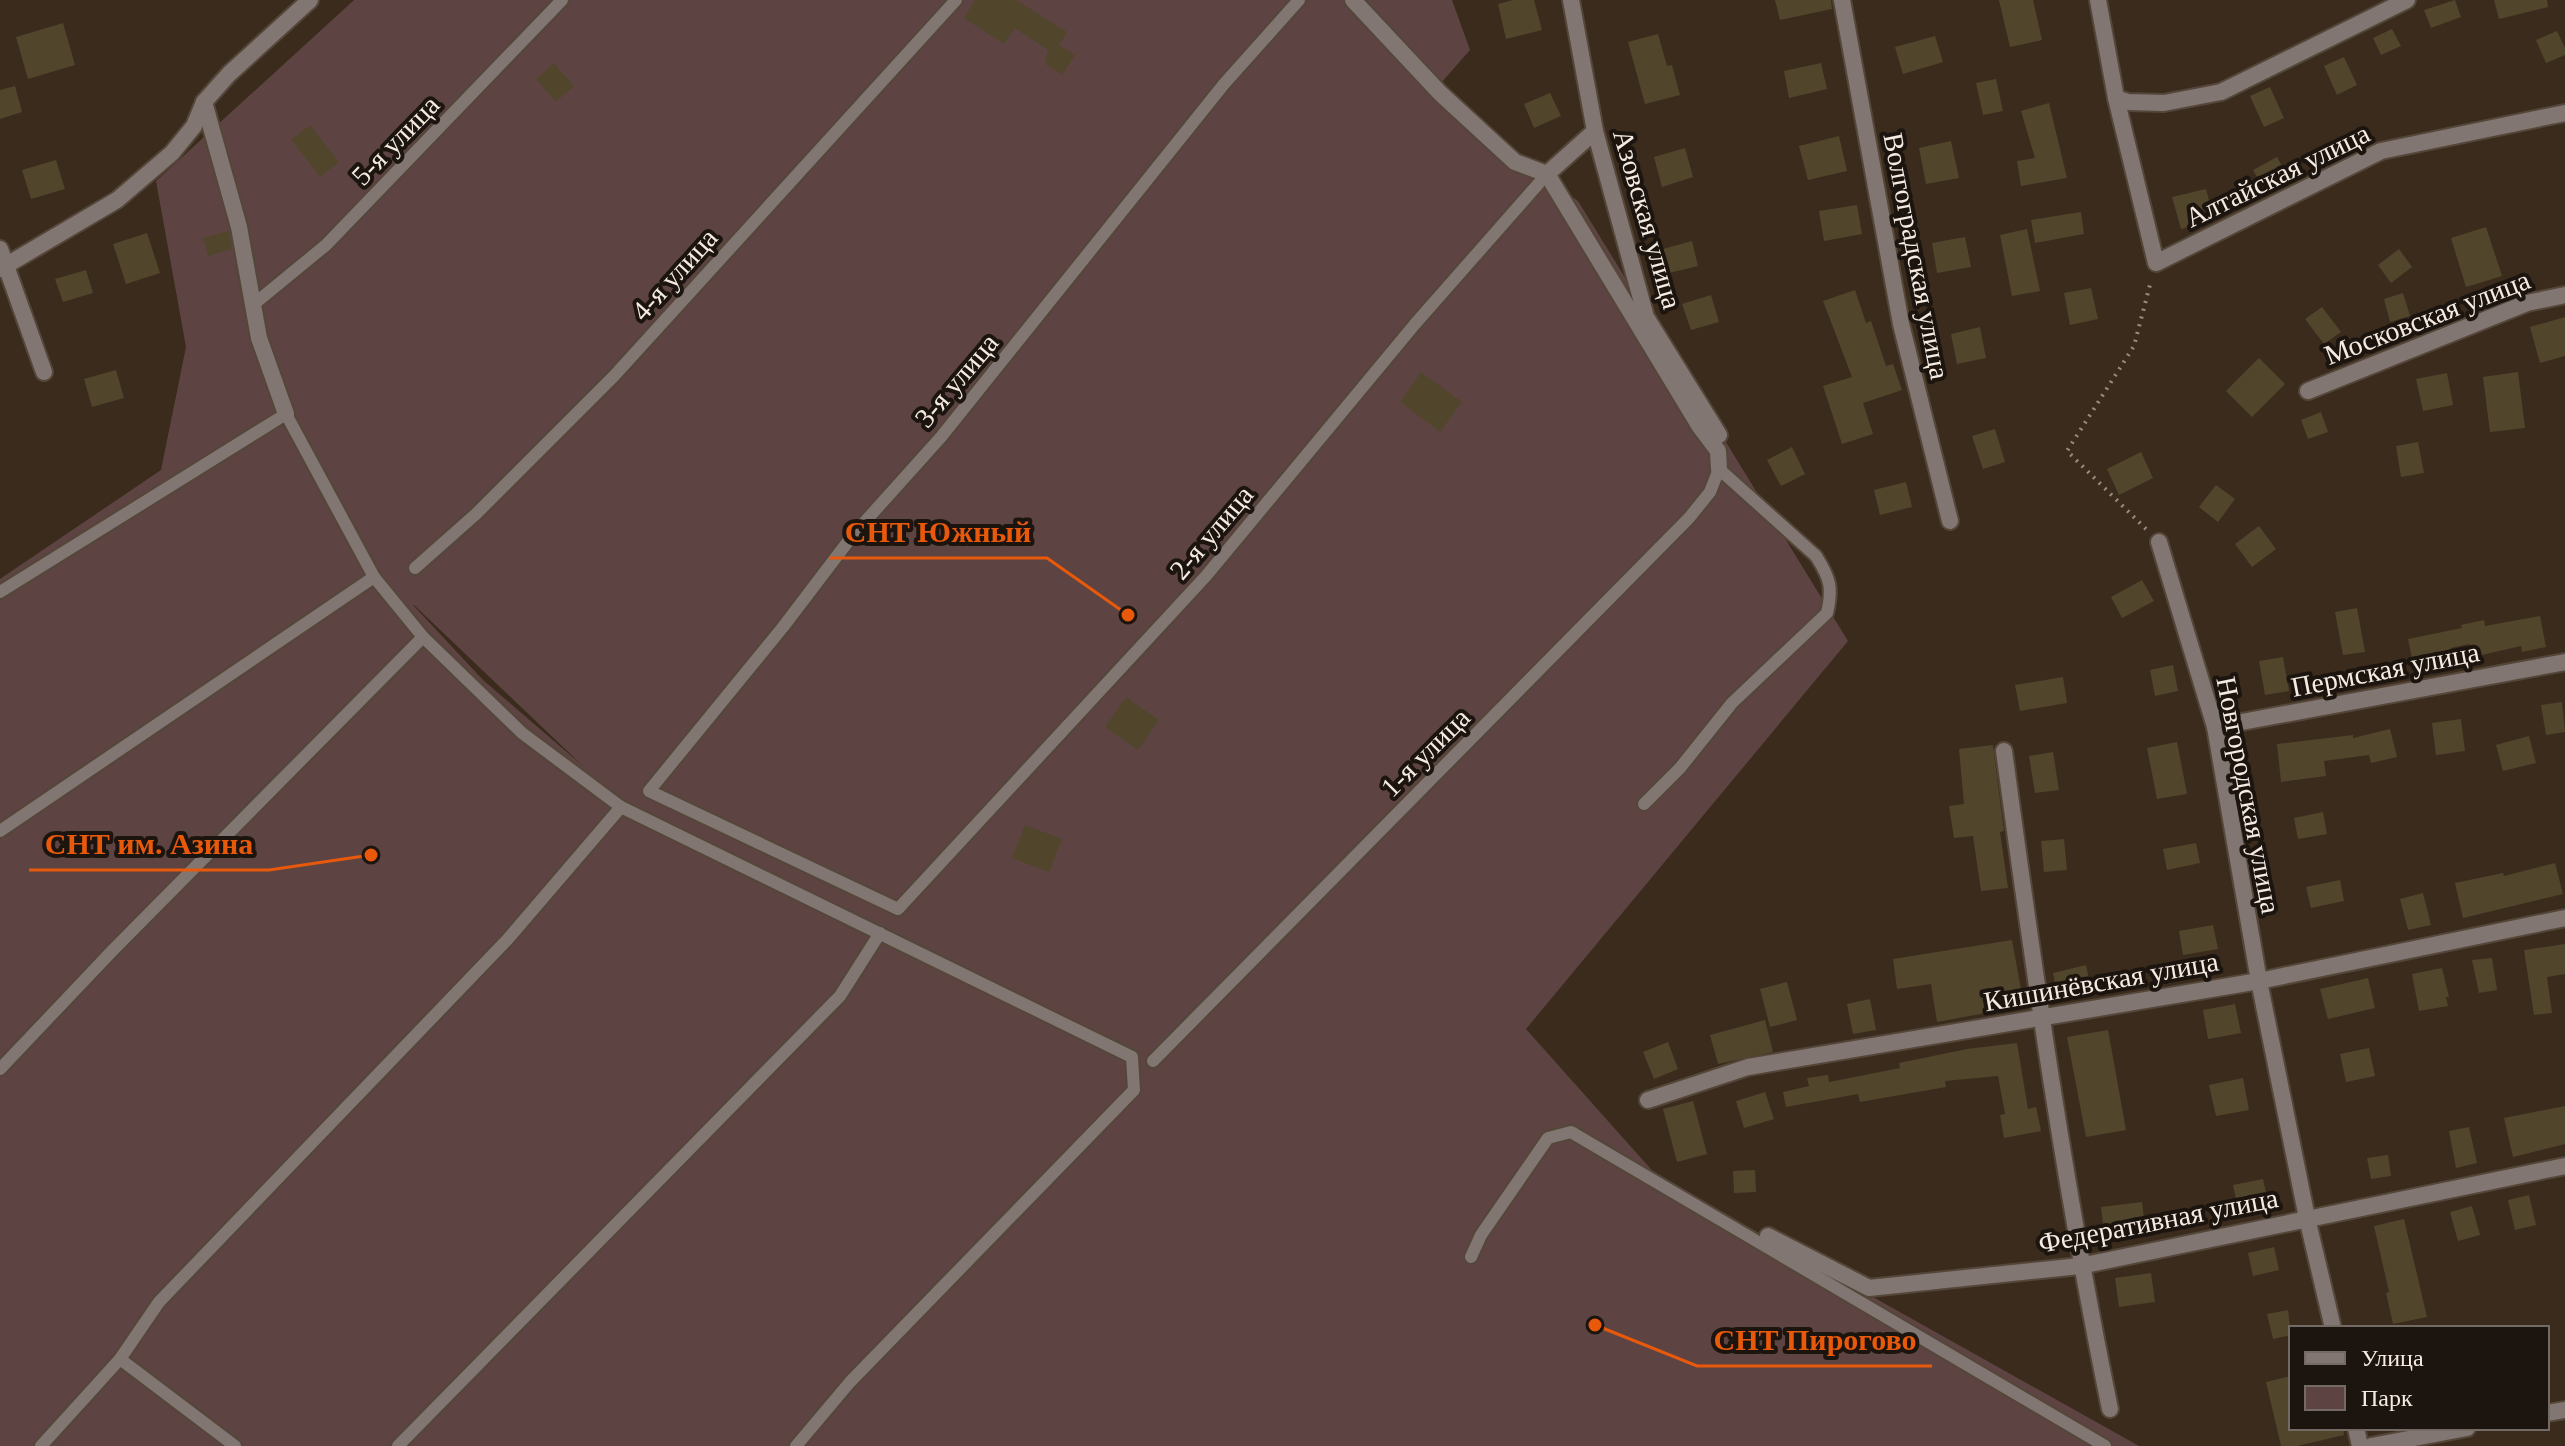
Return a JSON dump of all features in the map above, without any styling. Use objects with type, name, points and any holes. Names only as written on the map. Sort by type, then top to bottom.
[{"type":"street","points":[[3,268],[117,200],[172,153],[194,126],[204,102],[229,74],[310,0]]},
{"type":"street","points":[[1353,0],[1440,93],[1515,162],[1547,174],[1685,403],[1718,451],[1719,469]]},
{"type":"street","name":"Азовская улица","points":[[1571,0],[1595,131],[1646,317],[1719,435]]},
{"type":"street","name":"Волгоградская улица","points":[[1842,0],[1901,324],[1950,521]]},
{"type":"street","points":[[2098,0],[2116,98],[2156,263]]},
{"type":"street","points":[[2116,98],[2128,102],[2164,103],[2221,92],[2407,0]]},
{"type":"street","points":[[204,102],[239,227],[259,338],[286,414]]},
{"type":"street","name":"Алтайская улица","points":[[2156,263],[2381,151],[2565,113]]},
{"type":"street","points":[[1547,174],[1595,131]]},
{"type":"street","points":[[0,249],[3,268],[44,372]]},
{"type":"street","name":"Московская улица","points":[[2308,391],[2527,303],[2565,295]]},
{"type":"street","name":"Новгородская улица","points":[[2159,542],[2215,727],[2259,981],[2307,1218],[2333,1326]]},
{"type":"street","name":"Пермская улица","points":[[2215,727],[2565,662]]},
{"type":"street","points":[[2004,751],[2080,1266],[2110,1409]]},
{"type":"street","name":"Кишинёвская улица","points":[[1648,1100],[1748,1067],[2259,981],[2565,918]]},
{"type":"street","name":"Федеративная улица","points":[[1768,1236],[1869,1288],[2080,1266],[2565,1166]]},
{"type":"street","points":[[2371,1446],[2456,1430]]},
{"type":"lane","name":"5-я улица","points":[[254,304],[326,245],[562,0]]},
{"type":"lane","name":"4-я улица","points":[[415,568],[476,514],[614,376],[956,0]]},
{"type":"lane","name":"3-я улица","points":[[898,909],[649,791],[783,627],[853,535],[951,425],[1224,84],[1299,0]]},
{"type":"lane","name":"2-я улица","points":[[898,909],[1206,576],[1415,324],[1547,174]]},
{"type":"lane","points":[[0,592],[286,414],[374,577],[423,637],[522,733],[621,807],[1132,1057],[1134,1090],[850,1382],[796,1446]]},
{"type":"lane","points":[[1644,804],[1680,768],[1732,703],[1827,613],[1832,593],[1826,572],[1816,556],[1719,469]]},
{"type":"lane","name":"1-я улица","points":[[1153,1061],[1689,518],[1710,492],[1719,469]]},
{"type":"lane","points":[[0,831],[374,577]]},
{"type":"lane","points":[[0,1069],[113,950],[423,637]]},
{"type":"lane","points":[[41,1446],[120,1359],[159,1302],[507,940],[621,807]]},
{"type":"lane","points":[[398,1446],[840,996],[880,933]]},
{"type":"lane","points":[[1471,1257],[1481,1235],[1548,1138],[1571,1132],[2105,1446]]},
{"type":"lane","points":[[120,1359],[235,1446]]},
{"type":"path","points":[[2156,263],[2134,346],[2067,451],[2159,542]]},
{"type":"green space","points":[[354,0],[1452,0],[1470,50],[1441,83],[1498,146],[1578,201],[1848,641],[1526,1029],[1657,1176],[2139,1446],[0,1446],[0,579],[161,470],[186,347],[156,181]],"holes":[[[414,605],[583,766],[483,680]]]},
{"type":"building","points":[[975,0],[1016,0],[1067,32],[1059,45],[1075,55],[1062,75],[1045,64],[1048,50],[1015,28],[1004,44],[964,18]]},
{"type":"building","points":[[1534,0],[1542,30],[1506,39],[1498,4]]},
{"type":"building","points":[[1775,0],[1831,0],[1832,9],[1780,20]]},
{"type":"building","points":[[1999,0],[2033,0],[2042,40],[2010,47]]},
{"type":"building","points":[[2455,0],[2461,17],[2431,28],[2424,10]]},
{"type":"building","points":[[2494,0],[2547,0],[2548,7],[2499,19]]},
{"type":"building","points":[[63,23],[75,65],[28,79],[16,37]]},
{"type":"building","points":[[2392,29],[2401,46],[2381,55],[2373,38]]},
{"type":"building","points":[[2557,31],[2565,55],[2546,63],[2536,40]]},
{"type":"building","points":[[1658,34],[1667,66],[1672,65],[1680,95],[1645,104],[1628,42]]},
{"type":"building","points":[[1935,36],[1943,62],[1903,74],[1895,47]]},
{"type":"building","points":[[2344,57],[2357,85],[2337,95],[2324,66]]},
{"type":"building","points":[[554,63],[574,86],[556,102],[536,79]]},
{"type":"building","points":[[1821,63],[1827,89],[1789,98],[1784,71]]},
{"type":"building","points":[[1996,79],[2003,111],[1983,115],[1976,83]]},
{"type":"building","points":[[15,86],[22,112],[0,119],[0,90]]},
{"type":"building","points":[[2270,87],[2284,118],[2264,127],[2250,96]]},
{"type":"building","points":[[1550,93],[1561,116],[1534,128],[1524,104]]},
{"type":"building","points":[[2049,103],[2067,178],[2021,186],[2017,161],[2035,158],[2021,111]]},
{"type":"building","points":[[310,125],[339,162],[320,177],[291,140]]},
{"type":"building","points":[[1839,136],[1847,171],[1808,180],[1799,146]]},
{"type":"building","points":[[1951,141],[1959,178],[1926,184],[1919,148]]},
{"type":"building","points":[[1685,148],[1693,177],[1662,187],[1654,157]]},
{"type":"building","points":[[2277,157],[2290,180],[2266,193],[2253,170]]},
{"type":"building","points":[[56,160],[65,189],[31,199],[22,170]]},
{"type":"building","points":[[2206,189],[2214,220],[2181,229],[2172,197]]},
{"type":"building","points":[[1857,205],[1862,234],[1824,241],[1819,211]]},
{"type":"building","points":[[2081,212],[2084,234],[2035,243],[2031,220]]},
{"type":"building","points":[[2486,227],[2502,276],[2466,287],[2451,238]]},
{"type":"building","points":[[2027,229],[2040,291],[2012,296],[2000,235]]},
{"type":"building","points":[[229,231],[232,249],[208,256],[203,238]]},
{"type":"building","points":[[147,233],[160,273],[126,284],[113,244]]},
{"type":"building","points":[[1965,237],[1971,267],[1937,273],[1932,243]]},
{"type":"building","points":[[1692,241],[1698,266],[1669,273],[1663,249]]},
{"type":"building","points":[[2399,249],[2412,267],[2391,283],[2378,265]]},
{"type":"building","points":[[86,270],[93,293],[63,302],[55,279]]},
{"type":"building","points":[[2091,288],[2098,319],[2070,325],[2064,293]]},
{"type":"building","points":[[1855,290],[1866,323],[1871,321],[1886,366],[1893,364],[1902,390],[1863,403],[1873,434],[1842,444],[1823,386],[1852,377],[1823,301]]},
{"type":"building","points":[[2403,293],[2410,316],[2390,322],[2384,299]]},
{"type":"building","points":[[1711,295],[1719,322],[1691,330],[1682,304]]},
{"type":"building","points":[[2322,307],[2341,332],[2324,344],[2305,319]]},
{"type":"building","points":[[2565,317],[2565,356],[2540,363],[2530,327]]},
{"type":"building","points":[[1980,327],[1986,358],[1957,364],[1951,334]]},
{"type":"building","points":[[2259,358],[2285,384],[2252,417],[2226,391]]},
{"type":"building","points":[[116,370],[124,398],[92,407],[84,379]]},
{"type":"building","points":[[1421,372],[1462,402],[1440,432],[1400,402]]},
{"type":"building","points":[[2518,372],[2525,428],[2490,432],[2483,377]]},
{"type":"building","points":[[2447,373],[2453,405],[2423,411],[2416,379]]},
{"type":"building","points":[[2321,412],[2328,432],[2308,439],[2301,420]]},
{"type":"building","points":[[1995,429],[2005,462],[1983,469],[1972,436]]},
{"type":"building","points":[[2418,442],[2424,473],[2401,477],[2396,446]]},
{"type":"building","points":[[1792,447],[1805,474],[1781,486],[1767,460]]},
{"type":"building","points":[[2141,452],[2153,478],[2119,495],[2107,469]]},
{"type":"building","points":[[1906,482],[1912,507],[1880,515],[1874,490]]},
{"type":"building","points":[[2216,485],[2235,499],[2218,522],[2199,507]]},
{"type":"building","points":[[2259,526],[2276,549],[2252,567],[2235,544]]},
{"type":"building","points":[[2142,580],[2154,601],[2122,618],[2111,597]]},
{"type":"building","points":[[2357,608],[2365,652],[2343,655],[2335,612]]},
{"type":"building","points":[[2540,616],[2546,647],[2522,652],[2521,646],[2473,657],[2469,644],[2451,648],[2452,660],[2414,668],[2408,639],[2462,628],[2461,625],[2484,620],[2485,626]]},
{"type":"building","points":[[2283,657],[2289,691],[2265,695],[2259,661]]},
{"type":"building","points":[[2173,665],[2178,691],[2155,696],[2150,670]]},
{"type":"building","points":[[2063,677],[2067,703],[2020,711],[2015,685]]},
{"type":"building","points":[[1126,697],[1159,720],[1138,750],[1105,727]]},
{"type":"building","points":[[2562,702],[2565,732],[2546,735],[2541,705]]},
{"type":"building","points":[[2461,719],[2465,751],[2436,755],[2432,723]]},
{"type":"building","points":[[2390,729],[2397,757],[2371,763],[2369,755],[2324,761],[2326,776],[2281,782],[2277,744],[2353,735],[2353,738]]},
{"type":"building","points":[[2529,736],[2536,763],[2503,771],[2496,745]]},
{"type":"building","points":[[2177,742],[2187,794],[2157,799],[2147,748]]},
{"type":"building","points":[[1993,745],[2008,888],[1981,891],[1973,836],[1954,838],[1949,806],[1964,804],[1959,749]]},
{"type":"building","points":[[2053,752],[2059,790],[2035,793],[2029,756]]},
{"type":"building","points":[[2323,812],[2327,834],[2298,839],[2294,818]]},
{"type":"building","points":[[1025,825],[1062,839],[1049,872],[1012,858]]},
{"type":"building","points":[[2064,839],[2067,870],[2044,872],[2041,841]]},
{"type":"building","points":[[2196,843],[2200,863],[2167,870],[2163,849]]},
{"type":"building","points":[[2555,863],[2563,894],[2463,918],[2455,883],[2503,873],[2504,876]]},
{"type":"building","points":[[2340,880],[2344,901],[2311,908],[2306,887]]},
{"type":"building","points":[[2423,893],[2431,925],[2408,930],[2400,899]]},
{"type":"building","points":[[2213,925],[2218,949],[2183,955],[2179,931]]},
{"type":"building","points":[[2012,940],[2024,1006],[1937,1022],[1931,984],[1897,989],[1893,959]]},
{"type":"building","points":[[2565,944],[2565,974],[2547,977],[2552,1013],[2534,1015],[2524,950]]},
{"type":"building","points":[[2492,958],[2497,990],[2479,993],[2472,960]]},
{"type":"building","points":[[2086,965],[2092,994],[2059,1002],[2053,973]]},
{"type":"building","points":[[2442,968],[2448,1006],[2419,1011],[2412,974]]},
{"type":"building","points":[[2368,978],[2375,1008],[2328,1019],[2320,989]]},
{"type":"building","points":[[1787,982],[1797,1020],[1770,1027],[1760,989]]},
{"type":"building","points":[[1870,999],[1876,1030],[1853,1034],[1847,1004]]},
{"type":"building","points":[[2235,1004],[2241,1033],[2208,1039],[2203,1010]]},
{"type":"building","points":[[1765,1020],[1773,1052],[1718,1064],[1710,1035]]},
{"type":"building","points":[[2108,1030],[2126,1130],[2086,1137],[2067,1037]]},
{"type":"building","points":[[1668,1042],[1678,1069],[1654,1079],[1643,1052]]},
{"type":"building","points":[[2017,1043],[2028,1109],[2036,1107],[2041,1131],[2004,1138],[2000,1115],[2005,1114],[1998,1076],[1945,1081],[1946,1087],[1860,1102],[1858,1094],[1786,1107],[1783,1092],[1809,1086],[1807,1078],[1828,1075],[1829,1082],[1900,1068],[1899,1063],[1967,1049]]},
{"type":"building","points":[[2369,1048],[2375,1076],[2346,1082],[2340,1054]]},
{"type":"building","points":[[2243,1078],[2249,1110],[2216,1116],[2209,1085]]},
{"type":"building","points":[[1765,1092],[1774,1119],[1744,1128],[1736,1101]]},
{"type":"building","points":[[1693,1101],[1707,1154],[1677,1162],[1663,1109]]},
{"type":"building","points":[[2565,1106],[2565,1144],[2513,1157],[2504,1118]]},
{"type":"building","points":[[2469,1127],[2477,1163],[2456,1168],[2449,1131]]},
{"type":"building","points":[[2388,1155],[2391,1176],[2371,1179],[2367,1158]]},
{"type":"building","points":[[1755,1170],[1756,1192],[1734,1193],[1733,1171]]},
{"type":"building","points":[[2263,1179],[2270,1212],[2240,1218],[2233,1185]]},
{"type":"building","points":[[2529,1195],[2536,1225],[2515,1230],[2508,1200]]},
{"type":"building","points":[[2142,1202],[2146,1235],[2105,1240],[2101,1207]]},
{"type":"building","points":[[2472,1206],[2480,1235],[2458,1241],[2450,1212]]},
{"type":"building","points":[[2404,1219],[2427,1317],[2393,1324],[2374,1226]]},
{"type":"building","points":[[2274,1247],[2279,1270],[2253,1276],[2248,1253]]},
{"type":"building","points":[[2151,1273],[2155,1302],[2119,1307],[2115,1278]]},
{"type":"building","points":[[2288,1310],[2289,1335],[2273,1339],[2267,1314]]},
{"type":"building","points":[[2289,1376],[2289,1430],[2343,1430],[2344,1435],[2297,1446],[2281,1446],[2266,1382]]},
{"type":"place","name":"СНТ Южный","points":[[1128,615]]},
{"type":"place","name":"СНТ им. Азина","points":[[371,855]]},
{"type":"place","name":"СНТ Пирогово","points":[[1595,1325]]}]
